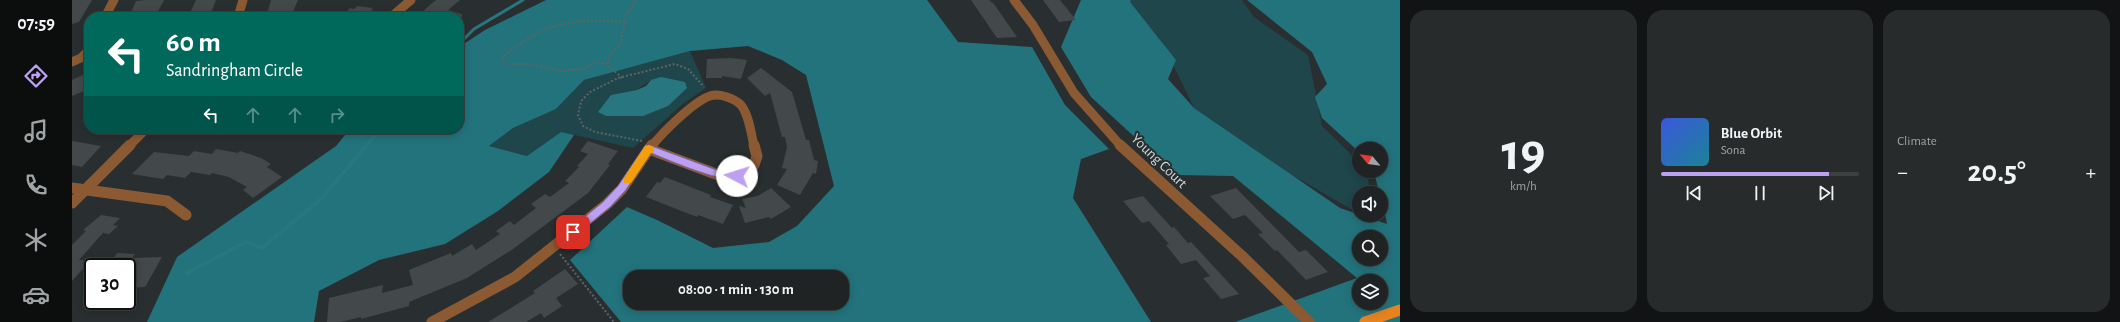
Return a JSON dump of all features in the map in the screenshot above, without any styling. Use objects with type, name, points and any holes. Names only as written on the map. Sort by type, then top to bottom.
[{"type":"main road","points":[[1365,322],[1400,310]]},
{"type":"street","points":[[108,12],[114,0]]},
{"type":"street","points":[[239,12],[243,0]]},
{"type":"street","points":[[397,12],[411,0]]},
{"type":"street","name":"Young Court","points":[[1014,0],[1037,31],[1054,64],[1070,89],[1099,122],[1174,196],[1242,257],[1309,322]]},
{"type":"street","points":[[72,62],[84,55]]},
{"type":"street","points":[[432,322],[495,289],[554,247],[622,189],[645,145],[697,103],[710,96],[725,96],[740,104],[745,112],[757,156],[754,165],[747,172],[737,176],[721,176],[645,145]]},
{"type":"street","points":[[72,204],[141,134]]},
{"type":"street","points":[[72,188],[167,201],[186,215]]},
{"type":"path","points":[[607,64],[612,52],[620,45],[626,15],[636,0]]},
{"type":"path","points":[[622,78],[607,64],[596,62],[583,69],[561,72],[527,64],[509,64],[503,58],[510,48],[550,25],[580,20],[625,22]]},
{"type":"path","points":[[645,145],[631,137],[597,132],[583,126],[578,119],[578,107],[585,94],[604,83],[675,64],[684,65],[690,69],[705,88]]},
{"type":"path","points":[[554,247],[614,322]]},
{"type":"shaded area","points":[[546,0],[927,0],[958,42],[1032,47],[1065,105],[1109,149],[1081,159],[1073,198],[1151,322],[621,322],[570,260],[627,207],[713,248],[769,242],[797,226],[834,186],[806,75],[782,60],[748,46],[690,51],[584,80],[556,109],[513,128],[489,146],[527,156],[561,132],[574,135],[549,172],[498,211],[445,244],[379,260],[319,291],[314,322],[147,322],[177,257],[336,146],[346,134],[464,134],[464,44],[485,30]]},
{"type":"shaded area","points":[[1081,0],[1131,0],[1130,2],[1176,60],[1168,79],[1194,108],[1340,208],[1352,212],[1352,222],[1381,222],[1387,224],[1388,186],[1377,186],[1376,178],[1388,178],[1388,142],[1352,142],[1352,146],[1322,118],[1315,97],[1327,84],[1312,52],[1247,0],[1400,0],[1400,322],[1235,322],[1352,280],[1352,310],[1388,310],[1388,274],[1352,274],[1233,176],[1176,175],[1091,97],[1061,47]]},
{"type":"shaded area","points":[[1129,0],[1242,0],[1254,17],[1308,55],[1322,126],[1352,155],[1352,178],[1368,178],[1369,186],[1352,186],[1352,209],[1285,171],[1194,108],[1161,40],[1128,2]]},
{"type":"shaded area","points":[[690,51],[706,88],[684,103],[633,148],[561,132],[527,156],[489,146],[513,128],[556,109],[584,80]],"holes":[[[651,80],[652,111],[646,115],[618,94],[637,90]]]},
{"type":"shaded area","points":[[661,77],[685,82],[687,88],[668,106],[643,116],[606,116],[598,112],[611,95],[637,90],[646,86],[651,80]]},
{"type":"building","points":[[72,0],[92,0],[79,22],[72,24]]},
{"type":"building","points":[[164,0],[158,12],[131,12],[136,1]]},
{"type":"building","points":[[196,0],[216,0],[212,12],[190,12]]},
{"type":"building","points":[[271,0],[298,0],[293,12],[267,12]]},
{"type":"building","points":[[436,0],[460,0],[448,10],[455,12],[422,12]]},
{"type":"building","points":[[971,0],[989,0],[994,4],[1017,37],[997,38]]},
{"type":"building","points":[[1043,0],[1060,0],[1076,20],[1059,22]]},
{"type":"building","points":[[357,6],[373,8],[371,10],[375,12],[346,12],[350,8],[354,9]]},
{"type":"building","points":[[731,58],[747,60],[741,79],[722,76],[722,78],[706,78],[707,59]]},
{"type":"building","points":[[761,68],[792,92],[806,140],[809,140],[814,160],[818,161],[816,174],[813,173],[800,195],[777,185],[787,169],[782,168],[787,147],[785,137],[782,137],[770,93],[765,96],[747,78]]},
{"type":"building","points":[[84,74],[84,91],[72,96],[72,80]]},
{"type":"building","points":[[72,141],[101,146],[82,167],[72,165]]},
{"type":"building","points":[[588,141],[618,151],[608,164],[610,165],[588,193],[513,249],[467,278],[409,302],[409,306],[361,319],[361,317],[340,322],[327,322],[329,298],[383,285],[382,293],[413,285],[409,270],[451,253],[452,256],[472,244],[476,250],[500,234],[496,231],[510,221],[514,225],[536,208],[531,204],[545,194],[550,197],[569,183],[565,181],[579,167],[577,166],[588,154],[580,151]]},
{"type":"building","points":[[216,149],[238,153],[240,151],[261,158],[271,164],[267,167],[282,177],[253,198],[243,190],[247,187],[229,177],[212,173],[210,175],[191,172],[185,178],[167,175],[163,179],[132,174],[154,152],[189,156],[194,151],[212,154]]},
{"type":"building","points":[[665,177],[711,195],[710,197],[733,205],[723,224],[698,215],[697,217],[646,197],[657,182],[660,183]]},
{"type":"building","points":[[771,188],[791,207],[771,219],[769,217],[745,223],[739,206],[746,208],[742,199],[758,196]]},
{"type":"building","points":[[1236,188],[1299,252],[1306,250],[1328,272],[1306,280],[1277,250],[1275,251],[1258,234],[1263,233],[1245,215],[1233,219],[1210,196]]},
{"type":"building","points":[[1143,196],[1172,228],[1174,227],[1188,243],[1191,242],[1239,294],[1221,299],[1203,278],[1210,276],[1196,260],[1181,264],[1166,245],[1169,244],[1149,221],[1142,223],[1123,201]]},
{"type":"building","points":[[101,215],[120,218],[113,225],[118,226],[109,234],[103,233],[79,260],[84,260],[84,268],[72,281],[72,245],[86,231],[83,230]]},
{"type":"building","points":[[117,253],[135,254],[132,258],[114,258]]},
{"type":"building","points":[[162,257],[145,287],[136,288],[136,258],[132,258]]},
{"type":"building","points":[[565,269],[578,284],[556,298],[562,306],[544,318],[541,313],[526,322],[488,322],[535,293],[533,291]]},
{"type":"waterway","points":[[464,39],[474,29],[523,0]]},
{"type":"waterway","points":[[366,146],[376,134]]},
{"type":"waterway","points":[[187,273],[246,242],[262,248],[320,200],[367,145]]},
{"type":"slow traffic","points":[[627,181],[649,149],[651,150]]},
{"type":"route","points":[[573,232],[607,204],[622,189],[649,149],[721,176],[737,176]]}]
